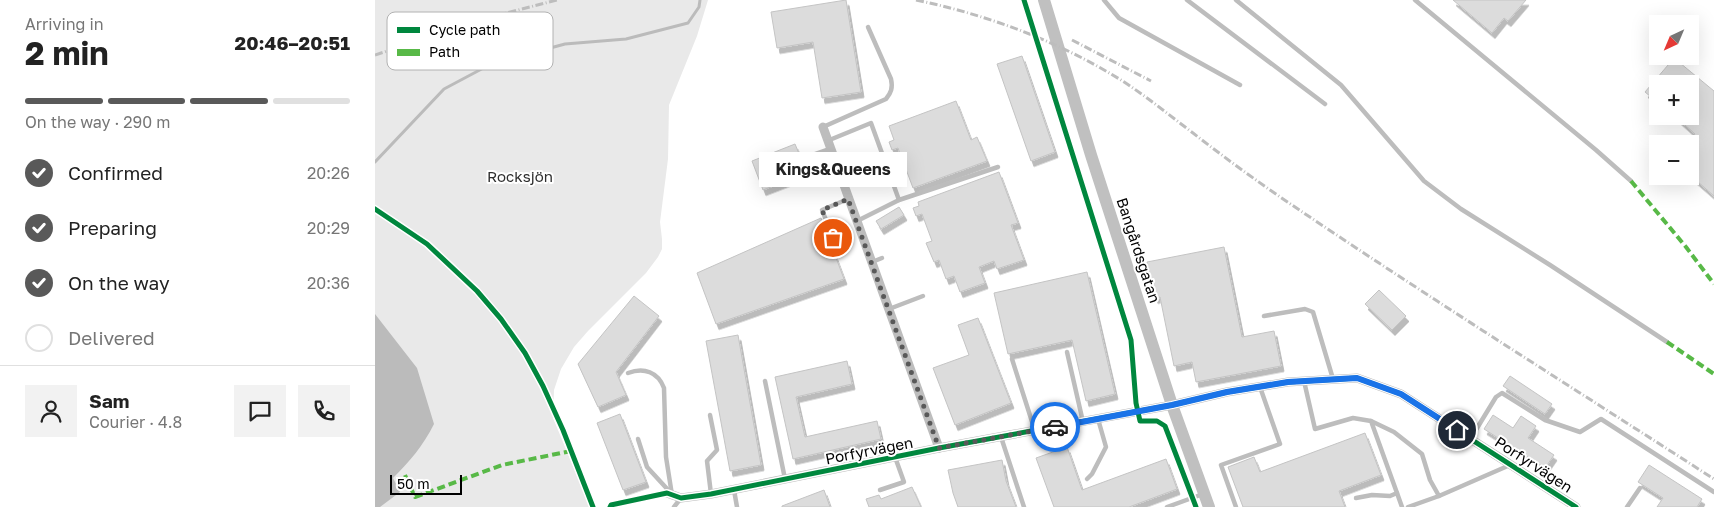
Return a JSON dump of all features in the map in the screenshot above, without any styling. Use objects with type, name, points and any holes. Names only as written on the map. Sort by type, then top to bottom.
[{"type":"main road","name":"Bangårdsgatan","points":[[1044,0],[1091,155],[1172,405],[1209,507]]},
{"type":"street","points":[[823,127],[939,448]]},
{"type":"street","name":"Porfyrvägen","points":[[673,495],[711,494],[939,448],[1172,405],[1259,386],[1357,378],[1401,394],[1576,507]]},
{"type":"lane","points":[[1104,0],[1119,18],[1240,85]]},
{"type":"lane","points":[[1187,0],[1325,104]]},
{"type":"lane","points":[[1236,0],[1341,85],[1424,182],[1461,209],[1667,342]]},
{"type":"lane","points":[[1415,0],[1631,181]]},
{"type":"lane","points":[[823,127],[885,99],[890,94],[893,86],[868,27]]},
{"type":"lane","points":[[805,158],[871,122],[899,200]]},
{"type":"lane","points":[[856,221],[899,200],[998,167]]},
{"type":"lane","points":[[839,252],[822,210],[848,199]]},
{"type":"lane","points":[[871,262],[882,258]]},
{"type":"lane","points":[[888,310],[923,296]]},
{"type":"lane","points":[[1264,316],[1305,309],[1313,312],[1333,379]]},
{"type":"lane","points":[[1067,352],[1083,422]]},
{"type":"lane","points":[[1012,359],[1035,430]]},
{"type":"lane","points":[[628,372],[637,370],[648,372],[661,378],[665,388],[667,457],[674,507]]},
{"type":"lane","points":[[765,381],[785,479]]},
{"type":"lane","points":[[1304,381],[1315,429],[1353,418],[1371,421],[1394,432],[1422,454],[1430,480],[1439,496]]},
{"type":"lane","points":[[1236,507],[1221,465],[1280,444],[1259,386]]},
{"type":"lane","points":[[1471,438],[1496,397],[1502,393],[1545,420],[1581,432],[1601,419],[1714,492]]},
{"type":"lane","points":[[710,415],[717,450],[707,461],[711,494]]},
{"type":"lane","points":[[1087,479],[1092,474],[1106,447],[1098,419]]},
{"type":"lane","points":[[1371,421],[1402,507]]},
{"type":"lane","points":[[1001,437],[1024,507]]},
{"type":"lane","points":[[638,439],[647,467],[673,495]]},
{"type":"lane","points":[[880,490],[904,482],[895,457]]},
{"type":"lane","points":[[1408,507],[1439,496],[1511,465]]},
{"type":"lane","points":[[1627,507],[1640,488]]},
{"type":"lane","points":[[734,489],[737,507]]},
{"type":"lane","points":[[1356,498],[1372,495],[1391,496],[1397,493]]},
{"type":"lane","points":[[1167,507],[1205,494]]},
{"type":"green space","name":"Rocksjön","points":[[375,0],[708,0],[697,36],[669,105],[668,159],[660,222],[662,249],[646,273],[574,347],[561,369],[554,390],[553,418],[590,507],[375,507]]},
{"type":"shaded area","points":[[375,314],[417,368],[434,424],[416,453],[393,478],[400,492],[380,507],[375,507]]},
{"type":"building","points":[[846,0],[861,92],[822,98],[813,42],[777,48],[771,12]]},
{"type":"building","points":[[1453,0],[1526,0],[1508,21],[1504,18],[1492,33]]},
{"type":"building","points":[[1022,56],[1055,152],[1031,161],[997,64]]},
{"type":"building","points":[[1668,65],[1682,65],[1695,75],[1660,75]]},
{"type":"building","points":[[1699,79],[1714,91],[1714,196],[1699,183],[1699,135],[1695,134],[1685,125],[1699,125]]},
{"type":"building","points":[[1649,87],[1649,95],[1645,92]]},
{"type":"building","points":[[956,101],[971,140],[977,137],[987,161],[913,188],[898,148],[892,150],[889,142],[894,140],[889,126]]},
{"type":"building","points":[[795,144],[807,173],[763,190],[752,161]]},
{"type":"building","points":[[999,172],[1018,223],[1011,225],[1024,260],[997,269],[994,261],[979,267],[985,283],[960,292],[954,276],[946,279],[939,260],[934,262],[926,243],[932,241],[922,214],[916,216],[913,208],[919,206],[918,202]]},
{"type":"building","points":[[899,207],[904,215],[881,229],[876,221]]},
{"type":"building","points":[[821,218],[844,279],[716,324],[697,273]]},
{"type":"building","points":[[1224,247],[1242,337],[1274,331],[1281,366],[1196,382],[1192,362],[1174,366],[1160,297],[1155,298],[1147,262]]},
{"type":"building","points":[[1087,272],[1115,394],[1086,401],[1072,340],[1008,354],[994,293]]},
{"type":"building","points":[[1379,290],[1406,316],[1392,330],[1365,304]]},
{"type":"building","points":[[634,296],[659,316],[616,372],[626,395],[598,407],[578,364]]},
{"type":"building","points":[[978,318],[1011,403],[955,425],[933,368],[969,355],[958,325]]},
{"type":"building","points":[[738,335],[761,465],[730,471],[706,341]]},
{"type":"building","points":[[847,361],[852,384],[796,397],[805,437],[877,421],[881,439],[793,459],[775,377]]},
{"type":"building","points":[[1510,376],[1552,404],[1545,414],[1503,386]]},
{"type":"building","points":[[620,414],[646,482],[623,490],[597,423]]},
{"type":"building","points":[[1493,415],[1513,428],[1521,416],[1536,426],[1528,438],[1554,455],[1545,468],[1484,429]]},
{"type":"building","points":[[1365,433],[1381,475],[1339,491],[1345,507],[1243,507],[1228,467],[1254,457],[1260,472]]},
{"type":"building","points":[[1067,447],[1082,490],[1166,459],[1177,489],[1129,507],[1054,507],[1036,458]]},
{"type":"building","points":[[1002,460],[1006,481],[1016,507],[958,507],[948,470]]},
{"type":"building","points":[[1649,465],[1702,499],[1697,507],[1657,507],[1663,498],[1638,482]]},
{"type":"building","points":[[912,487],[921,507],[869,507],[866,499],[879,495],[881,499]]},
{"type":"building","points":[[824,490],[830,507],[782,507],[782,506]]},
{"type":"waterway","points":[[553,47],[565,44],[626,39],[688,23],[699,7],[700,0]]},
{"type":"waterway","points":[[375,162],[444,89],[480,70]]},
{"type":"railway","points":[[510,12],[557,0]]},
{"type":"railway","points":[[916,0],[970,13],[1022,31],[1073,53],[1121,80],[1242,170],[1344,240],[1714,479]]},
{"type":"railway","points":[[1072,40],[1151,81]]},
{"type":"railway","points":[[375,55],[387,51]]},
{"type":"marked path","points":[[1631,181],[1714,284]]},
{"type":"marked path","points":[[1667,342],[1714,374]]},
{"type":"marked path","points":[[405,475],[415,497],[502,465],[571,451]]},
{"type":"cycle path","points":[[1024,0],[1131,340],[1136,403],[1140,421],[1157,421],[1165,426],[1196,507]]},
{"type":"cycle path","points":[[375,209],[427,244],[477,291],[501,319],[525,353],[543,386],[563,430],[593,507]]},
{"type":"cycle path","points":[[610,507],[611,505],[667,493],[681,498],[711,494],[939,448],[1172,405],[1227,392],[1288,382],[1357,378],[1401,394],[1576,507]]},
{"type":"way so far","points":[[833,238],[822,210],[848,199],[939,448],[1055,427]]},
{"type":"place","name":"Kings&Queens","points":[[833,238]]},
{"type":"route","points":[[1055,427],[1172,405],[1227,392],[1288,382],[1357,378],[1401,394],[1457,430]]}]
